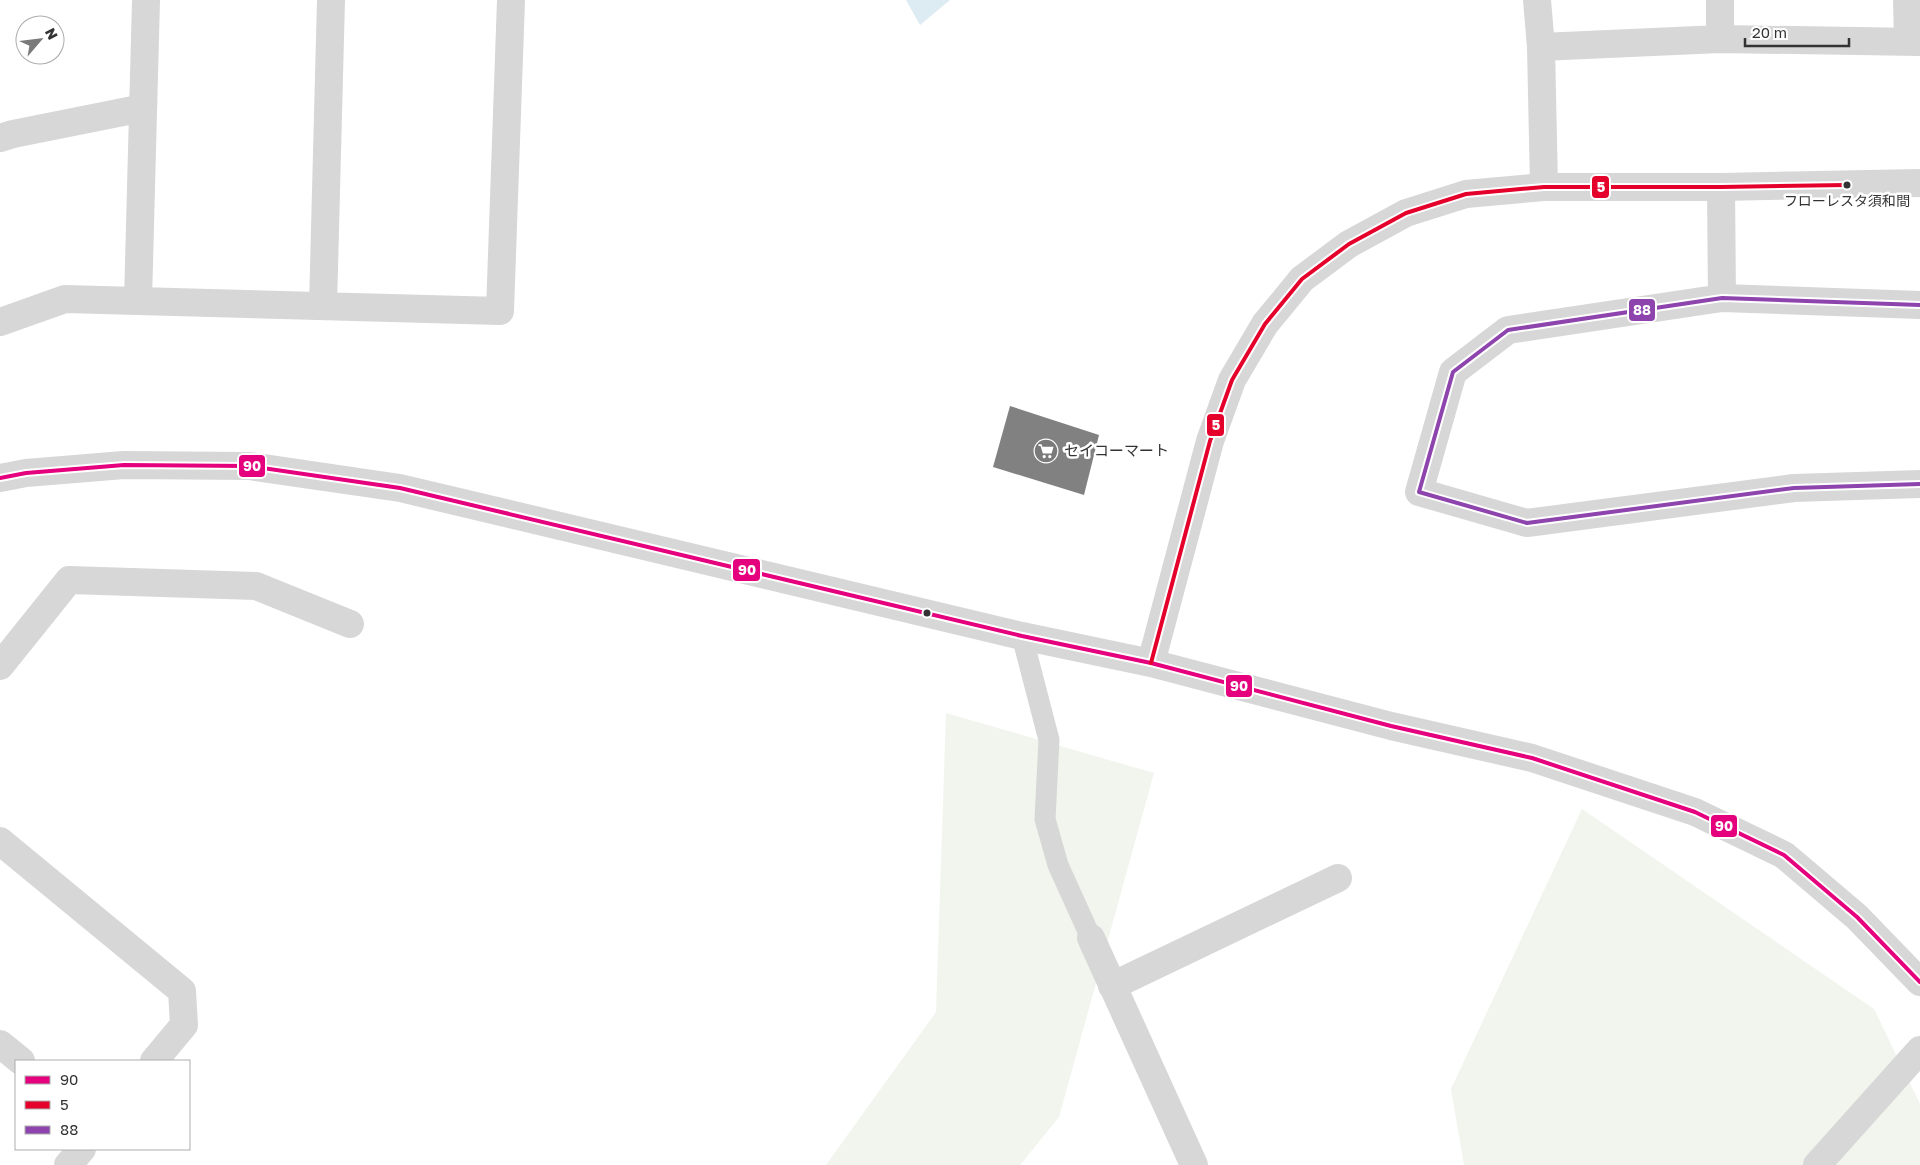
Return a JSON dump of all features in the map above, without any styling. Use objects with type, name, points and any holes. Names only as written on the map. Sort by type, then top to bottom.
[{"type":"street","points":[[138,301],[146,0]]},
{"type":"street","points":[[323,306],[331,0]]},
{"type":"street","points":[[0,322],[65,299],[500,311],[511,0]]},
{"type":"street","points":[[1537,0],[1541,47],[1544,187]]},
{"type":"street","points":[[1720,0],[1720,40]]},
{"type":"street","points":[[1541,47],[1720,40],[1914,42],[1907,0]]},
{"type":"street","points":[[0,138],[143,108]]},
{"type":"street","points":[[1151,663],[1210,441],[1232,380],[1271,316],[1302,279],[1349,244],[1406,213],[1466,194],[1544,187],[1720,188],[1920,183]]},
{"type":"street","points":[[1720,188],[1722,298]]},
{"type":"street","points":[[1920,305],[1722,298],[1508,330],[1453,372],[1419,492],[1527,523],[1794,488],[1920,484]]},
{"type":"street","points":[[0,478],[26,473],[124,465],[249,466],[391,487],[1022,636],[1151,663],[1391,726],[1532,758],[1695,812],[1784,855],[1857,917],[1920,982]]},
{"type":"street","points":[[0,666],[69,580],[256,586],[350,624]]},
{"type":"street","points":[[0,841],[182,991],[184,1025],[155,1060]]},
{"type":"street","points":[[1112,986],[1338,878]]},
{"type":"street","points":[[1090,938],[1194,1165]]},
{"type":"street","points":[[0,1044],[20,1060]]},
{"type":"street","points":[[1816,1165],[1920,1050]]},
{"type":"street","points":[[68,1165],[81,1150]]},
{"type":"lane","points":[[1022,636],[1049,740],[1045,819],[1058,865],[1090,938]]},
{"type":"shaded area","points":[[906,0],[950,0],[920,25]]},
{"type":"shaded area","points":[[946,713],[1154,773],[1059,1117],[1020,1165],[826,1165],[936,1012]]},
{"type":"shaded area","points":[[1582,809],[1874,1009],[1920,1104],[1920,1165],[1464,1165],[1451,1089]]},
{"type":"building","name":"セイコーマート","points":[[1010,406],[1099,435],[1084,495],[993,467]]},
{"type":"transit line","name":"5","points":[[1151,663],[1210,441],[1232,380],[1265,324],[1302,279],[1349,244],[1406,213],[1466,194],[1544,187],[1847,185]]},
{"type":"transit line","name":"88","points":[[1920,305],[1722,298],[1508,330],[1453,372],[1419,492],[1527,523],[1794,488],[1920,484]]},
{"type":"transit line","name":"90","points":[[0,478],[26,473],[124,465],[249,466],[400,488],[1022,636],[1151,663],[1391,726],[1532,758],[1695,812],[1784,855],[1857,917],[1920,982]]},
{"type":"place","name":"フローレスタ須和間","points":[[1847,185]]},
{"type":"place","name":"セイコーマート","points":[[1046,451]]}]
